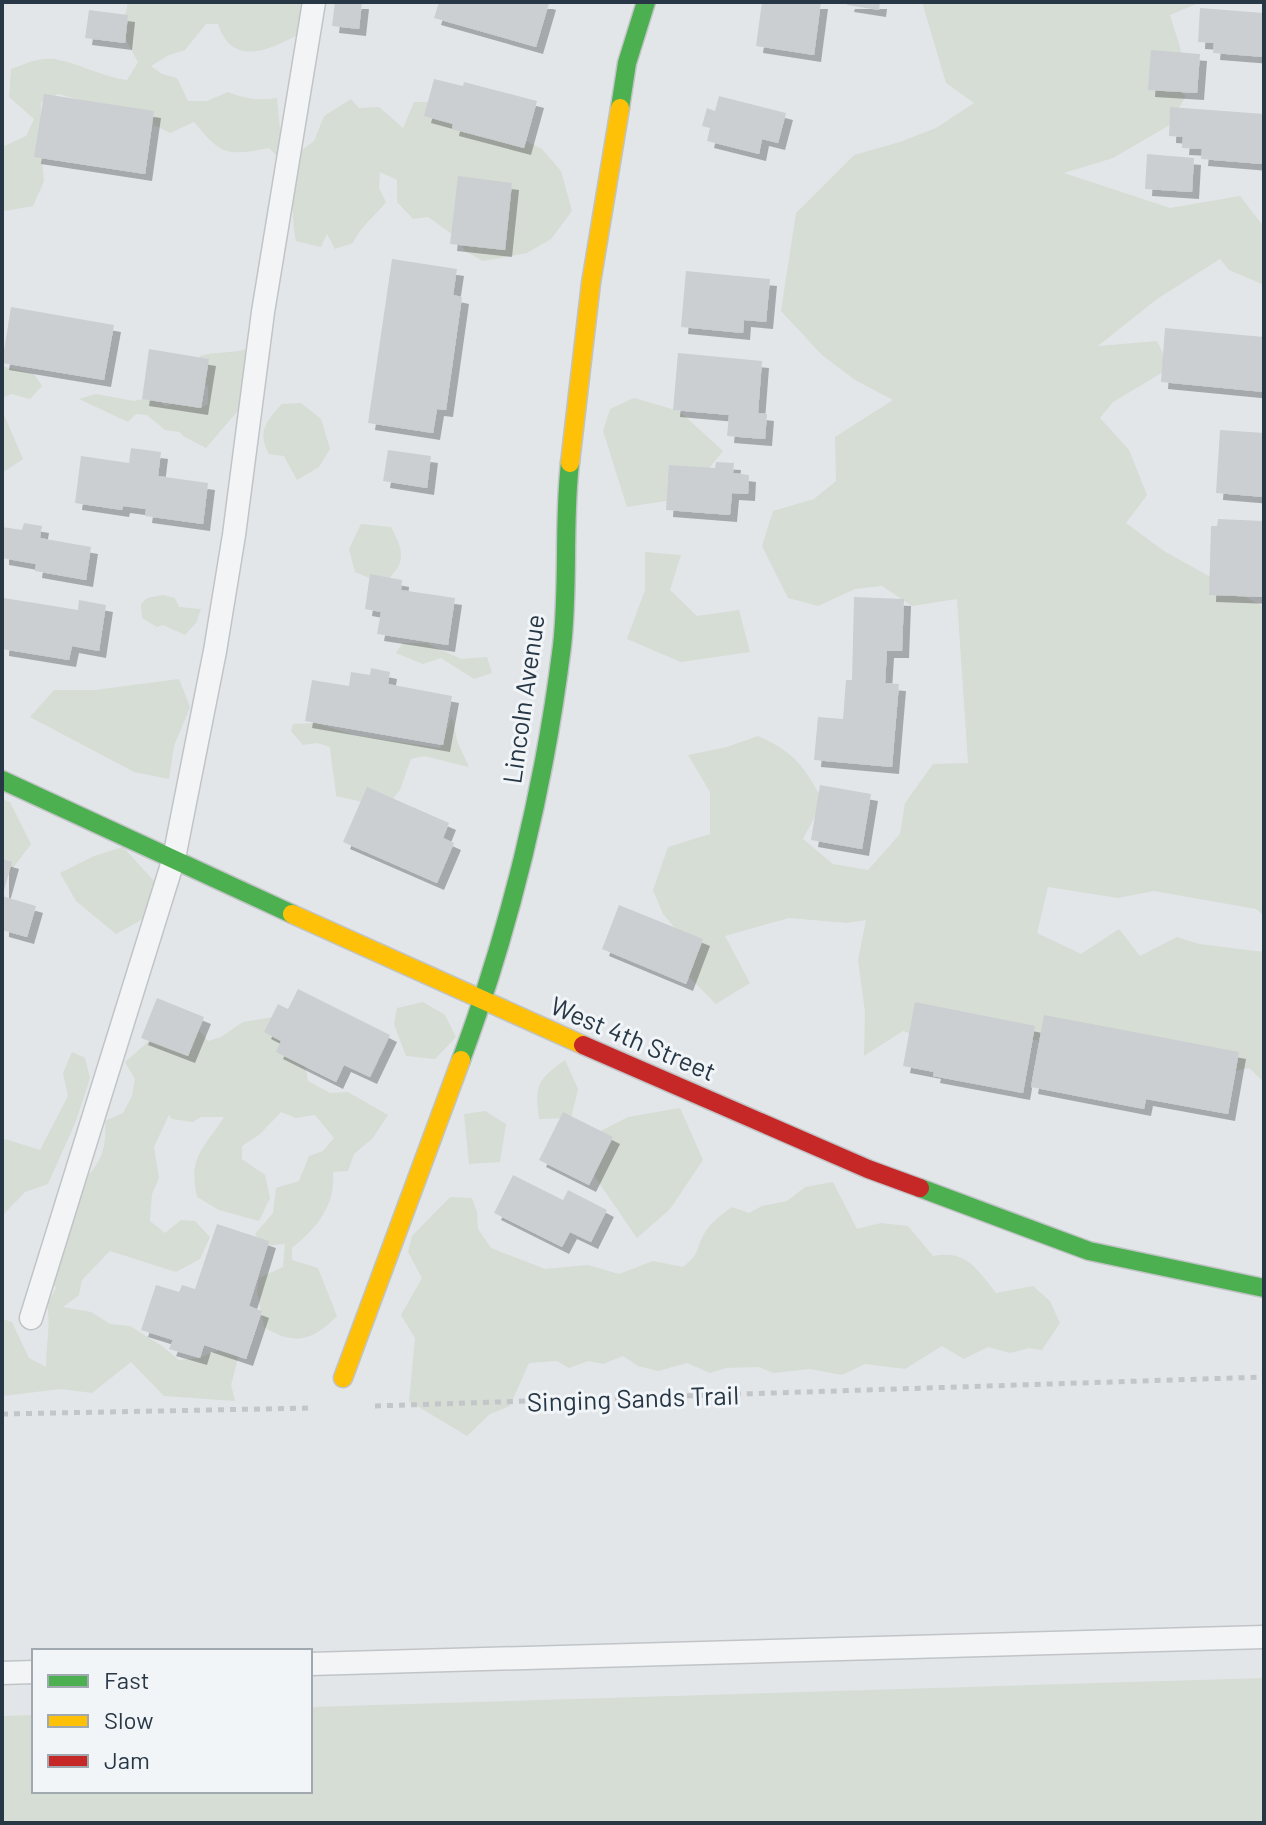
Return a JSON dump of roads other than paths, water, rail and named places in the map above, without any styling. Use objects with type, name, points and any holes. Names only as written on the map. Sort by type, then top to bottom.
[{"type":"street","name":"Lincoln Avenue","points":[[343,1378],[483,1002],[539,792],[562,643],[567,491],[591,283],[627,63],[646,2]]},
{"type":"street","name":"West 4th Street","points":[[2,780],[483,1002],[868,1169],[1089,1251],[1264,1288]]},
{"type":"lane","points":[[31,1318],[174,858],[204,712],[232,549],[263,312],[314,2]]},
{"type":"lane","points":[[312,1664],[1264,1637]]},
{"type":"lane","points":[[2,1673],[32,1672]]}]
